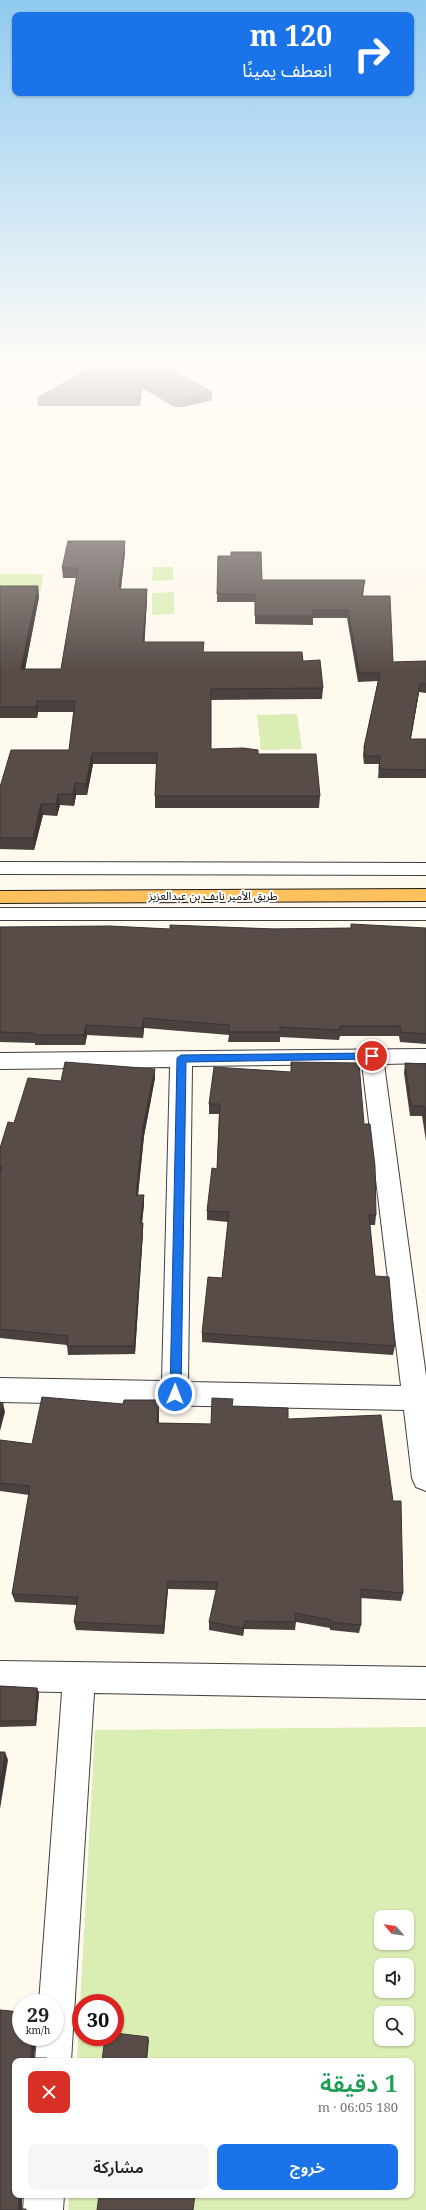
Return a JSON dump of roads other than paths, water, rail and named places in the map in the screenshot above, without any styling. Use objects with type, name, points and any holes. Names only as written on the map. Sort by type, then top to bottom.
[{"type":"main road","name":"طريق الأمير نايف بن عبدالعزيز","points":[[0,884],[426,883]]},
{"type":"main road","name":"طريق الأمير نايف بن عبدالعزيز","points":[[0,897],[426,895]]},
{"type":"street","points":[[0,868],[426,868]]},
{"type":"street","points":[[0,914],[426,914]]},
{"type":"street","points":[[372,1056],[426,1478]]},
{"type":"street","points":[[0,1061],[426,1056]]},
{"type":"street","points":[[175,1394],[181,1058]]},
{"type":"street","points":[[0,1390],[416,1398]]},
{"type":"street","points":[[0,1676],[426,1683]]},
{"type":"street","points":[[58,1994],[79,1678]]},
{"type":"street","points":[[53,2058],[54,2046]]},
{"type":"street","points":[[43,2210],[44,2198]]}]
